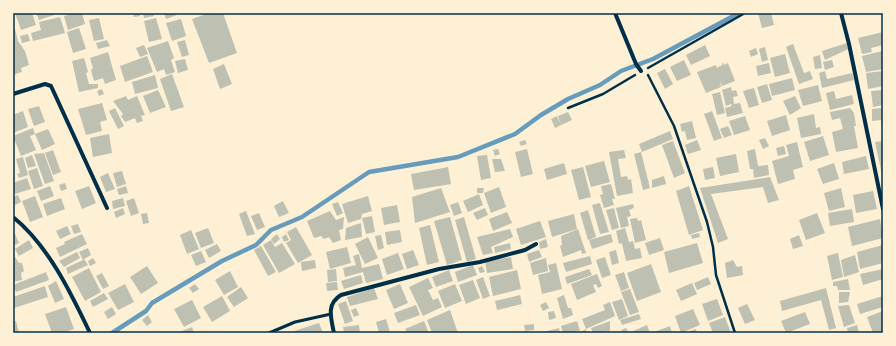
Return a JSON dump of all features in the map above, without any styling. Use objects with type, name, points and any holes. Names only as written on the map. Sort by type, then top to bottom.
[{"type":"street","points":[[615,13],[636,64],[641,71]]},
{"type":"street","points":[[841,13],[851,51],[883,209]]},
{"type":"street","points":[[13,94],[46,84],[51,86],[107,208]]},
{"type":"street","points":[[13,217],[40,242],[90,333]]},
{"type":"street","points":[[334,333],[331,314],[332,302],[341,295],[439,269],[480,262],[525,250],[536,244]]},
{"type":"lane","points":[[269,333],[295,322],[331,314]]},
{"type":"path","points":[[735,333],[716,275],[713,247],[707,222],[674,126],[645,69],[745,13]]},
{"type":"path","points":[[568,108],[603,94],[641,71]]},
{"type":"building","points":[[15,13],[32,13],[36,25],[21,30]]},
{"type":"building","points":[[36,13],[60,13],[39,20]]},
{"type":"building","points":[[82,13],[85,24],[68,30],[64,16]]},
{"type":"building","points":[[133,13],[139,13],[140,16],[134,17]]},
{"type":"building","points":[[143,13],[154,13],[154,16],[144,18]]},
{"type":"building","points":[[164,13],[176,13],[177,15],[166,19]]},
{"type":"building","points":[[209,13],[223,13],[237,53],[209,63],[192,19]]},
{"type":"building","points":[[758,13],[771,13],[774,25],[762,28]]},
{"type":"building","points":[[60,17],[65,33],[33,41],[31,33],[41,30],[39,22]]},
{"type":"building","points":[[99,18],[104,39],[94,41],[89,20]]},
{"type":"building","points":[[156,18],[162,39],[149,42],[144,21]]},
{"type":"building","points":[[181,19],[186,36],[172,41],[166,23]]},
{"type":"building","points":[[79,28],[86,49],[73,53],[67,32]]},
{"type":"building","points":[[15,29],[18,41],[25,51],[29,65],[21,68],[22,72],[13,75],[13,30]]},
{"type":"building","points":[[883,32],[883,45],[871,48],[872,52],[862,54],[858,38]]},
{"type":"building","points":[[28,34],[30,41],[22,43],[20,36]]},
{"type":"building","points":[[107,40],[110,46],[98,49],[96,43]]},
{"type":"building","points":[[185,40],[189,55],[182,57],[177,42]]},
{"type":"building","points":[[168,41],[174,58],[171,60],[175,72],[166,75],[164,69],[157,72],[147,48]]},
{"type":"building","points":[[847,43],[848,49],[825,60],[822,51]]},
{"type":"building","points":[[793,44],[804,73],[810,71],[813,79],[799,84],[786,47]]},
{"type":"building","points":[[144,45],[148,54],[140,57],[136,48]]},
{"type":"building","points":[[705,45],[710,56],[691,65],[686,55]]},
{"type":"building","points":[[765,47],[768,60],[762,62],[759,49]]},
{"type":"building","points":[[756,48],[758,54],[751,57],[749,51]]},
{"type":"building","points":[[882,51],[883,69],[866,72],[862,56]]},
{"type":"building","points":[[108,52],[116,80],[105,84],[103,78],[94,81],[91,70],[93,68],[90,58]]},
{"type":"building","points":[[785,54],[790,73],[775,77],[770,58]]},
{"type":"building","points":[[820,55],[822,68],[815,69],[813,57]]},
{"type":"building","points":[[147,56],[153,72],[125,82],[120,66]]},
{"type":"building","points":[[84,58],[88,72],[86,73],[89,84],[98,84],[98,88],[79,92],[72,61]]},
{"type":"building","points":[[185,59],[188,70],[178,73],[175,61]]},
{"type":"building","points":[[684,60],[691,75],[677,81],[670,67]]},
{"type":"building","points":[[832,60],[834,67],[825,70],[823,62]]},
{"type":"building","points":[[723,62],[724,65],[728,63],[735,81],[722,86],[720,81],[721,87],[706,93],[697,72],[716,65],[717,68],[722,65]]},
{"type":"building","points":[[769,63],[771,73],[758,76],[756,66]]},
{"type":"building","points":[[224,64],[232,84],[220,89],[213,69]]},
{"type":"building","points":[[665,69],[673,84],[665,89],[657,73]]},
{"type":"building","points":[[825,71],[827,79],[852,73],[854,80],[822,88],[819,73]]},
{"type":"building","points":[[883,71],[883,86],[868,89],[866,73]]},
{"type":"building","points":[[172,74],[184,107],[171,111],[160,79]]},
{"type":"building","points":[[155,75],[158,88],[135,94],[132,82]]},
{"type":"building","points":[[792,78],[795,90],[772,96],[769,84]]},
{"type":"building","points":[[767,84],[772,100],[762,103],[757,87]]},
{"type":"building","points":[[818,85],[822,101],[803,106],[798,90]]},
{"type":"building","points":[[731,87],[732,91],[736,90],[738,96],[733,97],[734,104],[740,103],[743,113],[727,117],[725,108],[732,106],[731,104],[726,106],[722,90]]},
{"type":"building","points":[[754,88],[759,105],[749,108],[743,91]]},
{"type":"building","points":[[102,89],[104,94],[99,96],[97,91]]},
{"type":"building","points":[[158,90],[166,107],[150,113],[143,96]]},
{"type":"building","points":[[883,90],[883,105],[873,107],[871,91]]},
{"type":"building","points":[[834,91],[836,99],[852,95],[854,104],[830,110],[826,93]]},
{"type":"building","points":[[720,92],[725,113],[717,115],[712,94]]},
{"type":"building","points":[[126,96],[128,100],[137,96],[145,115],[141,116],[143,121],[137,123],[135,118],[125,122],[121,116],[123,114],[113,101]]},
{"type":"building","points":[[795,96],[801,108],[790,115],[783,101]]},
{"type":"building","points":[[102,103],[107,120],[100,122],[102,131],[86,135],[78,109]]},
{"type":"building","points":[[39,106],[45,122],[34,126],[28,109]]},
{"type":"building","points":[[115,108],[124,126],[118,129],[109,111]]},
{"type":"building","points":[[850,108],[854,113],[856,126],[854,126],[858,148],[836,152],[832,132],[843,129],[840,118],[832,120],[830,112]]},
{"type":"building","points":[[883,108],[883,123],[881,123],[881,120],[872,121],[872,109]]},
{"type":"building","points":[[23,111],[28,127],[13,133],[13,115]]},
{"type":"building","points":[[712,111],[722,138],[714,141],[704,114]]},
{"type":"building","points":[[568,112],[572,120],[561,125],[558,116]]},
{"type":"building","points":[[814,114],[816,128],[820,127],[821,134],[801,138],[797,118]]},
{"type":"building","points":[[786,115],[790,130],[772,136],[767,121]]},
{"type":"building","points":[[557,116],[561,125],[555,128],[551,119]]},
{"type":"building","points":[[745,116],[750,130],[734,135],[729,121]]},
{"type":"building","points":[[692,121],[696,138],[687,140],[685,131],[682,132],[680,124]]},
{"type":"building","points":[[728,126],[732,135],[724,138],[720,129]]},
{"type":"building","points":[[33,128],[35,134],[30,136],[36,150],[21,156],[13,136]]},
{"type":"building","points":[[48,129],[55,144],[42,150],[35,134]]},
{"type":"building","points":[[670,131],[673,139],[642,152],[639,144]]},
{"type":"building","points":[[109,134],[112,153],[93,157],[90,138]]},
{"type":"building","points":[[823,136],[829,155],[810,161],[804,142]]},
{"type":"building","points":[[765,138],[769,146],[763,149],[759,140]]},
{"type":"building","points":[[525,140],[527,144],[521,146],[519,142]]},
{"type":"building","points":[[697,140],[701,150],[688,154],[685,145]]},
{"type":"building","points":[[673,141],[685,173],[674,178],[662,145]]},
{"type":"building","points":[[883,141],[883,175],[882,175],[875,142]]},
{"type":"building","points":[[797,142],[803,167],[793,170],[795,179],[778,184],[772,161],[789,156],[786,145]]},
{"type":"building","points":[[784,146],[786,154],[778,156],[776,148]]},
{"type":"building","points":[[498,149],[500,154],[495,156],[493,150]]},
{"type":"building","points":[[527,149],[533,174],[521,177],[515,152]]},
{"type":"building","points":[[755,149],[758,166],[768,165],[769,175],[754,178],[753,169],[750,169],[747,151]]},
{"type":"building","points":[[53,150],[61,172],[53,175],[45,153]]},
{"type":"building","points":[[624,150],[626,158],[618,159],[621,177],[627,176],[628,180],[631,179],[633,193],[617,196],[609,152]]},
{"type":"building","points":[[641,152],[650,188],[643,190],[634,154]]},
{"type":"building","points":[[44,153],[54,181],[45,184],[34,154]]},
{"type":"building","points":[[736,154],[739,172],[720,176],[716,158]]},
{"type":"building","points":[[32,155],[36,166],[28,168],[25,158]]},
{"type":"building","points":[[487,155],[491,178],[481,180],[477,156]]},
{"type":"building","points":[[866,156],[869,169],[844,174],[842,162]]},
{"type":"building","points":[[23,157],[28,175],[19,178],[17,174],[20,173],[16,159]]},
{"type":"building","points":[[492,159],[501,159],[505,171],[495,172]]},
{"type":"building","points":[[604,161],[610,182],[591,187],[585,166]]},
{"type":"building","points":[[564,163],[567,174],[547,180],[544,169]]},
{"type":"building","points":[[834,163],[839,179],[823,184],[817,169]]},
{"type":"building","points":[[448,167],[451,184],[414,190],[411,174]]},
{"type":"building","points":[[583,167],[591,197],[579,200],[571,170]]},
{"type":"building","points":[[713,167],[715,178],[705,180],[703,169]]},
{"type":"building","points":[[37,168],[43,186],[34,189],[28,171]]},
{"type":"building","points":[[122,171],[126,184],[117,187],[113,173]]},
{"type":"building","points":[[108,173],[115,189],[106,192],[100,177]]},
{"type":"building","points":[[664,176],[666,184],[652,188],[652,180]]},
{"type":"building","points":[[770,177],[779,200],[768,203],[763,187],[711,194],[728,239],[718,243],[700,188]]},
{"type":"building","points":[[27,178],[31,189],[15,194],[13,183]]},
{"type":"building","points":[[65,183],[67,189],[61,191],[59,185]]},
{"type":"building","points":[[611,184],[615,199],[612,199],[614,205],[604,208],[600,195],[603,194],[601,186]]},
{"type":"building","points":[[50,186],[54,196],[41,201],[37,191]]},
{"type":"building","points":[[89,186],[96,203],[82,209],[75,191]]},
{"type":"building","points":[[126,186],[128,193],[119,195],[117,189]]},
{"type":"building","points":[[689,186],[703,230],[689,235],[676,191]]},
{"type":"building","points":[[499,187],[506,207],[491,213],[484,193]]},
{"type":"building","points":[[441,188],[450,212],[415,223],[412,197]]},
{"type":"building","points":[[477,188],[484,188],[483,193],[477,193]]},
{"type":"building","points":[[841,188],[845,207],[829,211],[824,193]]},
{"type":"building","points":[[873,191],[877,209],[856,213],[853,195]]},
{"type":"building","points":[[479,194],[483,205],[468,212],[463,201]]},
{"type":"building","points":[[18,195],[21,202],[15,205],[13,197]]},
{"type":"building","points":[[35,196],[43,217],[30,222],[22,201]]},
{"type":"building","points":[[368,196],[372,211],[362,214],[361,219],[348,223],[342,204]]},
{"type":"building","points":[[61,198],[65,209],[47,216],[43,204]]},
{"type":"building","points":[[123,198],[125,206],[113,209],[112,201]]},
{"type":"building","points":[[134,198],[139,213],[131,216],[126,201]]},
{"type":"building","points":[[283,201],[289,213],[279,217],[274,206]]},
{"type":"building","points":[[338,202],[343,213],[337,216],[332,204]]},
{"type":"building","points":[[458,202],[462,213],[454,216],[450,205]]},
{"type":"building","points":[[600,203],[609,232],[600,234],[592,205]]},
{"type":"building","points":[[633,204],[634,208],[629,210],[631,216],[627,217],[629,226],[621,228],[616,208]]},
{"type":"building","points":[[397,205],[400,222],[384,225],[381,208]]},
{"type":"building","points":[[123,208],[125,214],[116,218],[114,212]]},
{"type":"building","points":[[485,208],[488,215],[477,220],[473,213]]},
{"type":"building","points":[[614,208],[619,228],[612,230],[606,210]]},
{"type":"building","points":[[852,209],[854,222],[830,226],[828,213]]},
{"type":"building","points":[[588,210],[596,237],[588,240],[580,213]]},
{"type":"building","points":[[246,211],[255,234],[247,236],[239,214]]},
{"type":"building","points":[[330,211],[336,220],[344,217],[343,229],[339,230],[341,240],[333,243],[329,237],[324,239],[321,236],[314,238],[307,221]]},
{"type":"building","points":[[507,212],[512,223],[493,231],[489,219]]},
{"type":"building","points":[[147,213],[149,223],[143,224],[141,214]]},
{"type":"building","points":[[259,213],[265,227],[257,230],[251,216]]},
{"type":"building","points":[[817,213],[825,233],[806,240],[799,220]]},
{"type":"building","points":[[574,214],[577,229],[552,237],[548,221]]},
{"type":"building","points":[[372,216],[375,232],[366,234],[362,218]]},
{"type":"building","points":[[450,217],[462,260],[447,265],[434,221]]},
{"type":"building","points":[[464,217],[476,259],[467,262],[455,220]]},
{"type":"building","points":[[637,218],[638,221],[641,220],[646,240],[635,243],[630,219]]},
{"type":"building","points":[[880,219],[883,238],[852,246],[848,227]]},
{"type":"building","points":[[540,221],[546,237],[521,245],[516,229]]},
{"type":"building","points":[[361,223],[362,237],[345,240],[346,228]]},
{"type":"building","points":[[78,224],[81,232],[74,234],[71,226]]},
{"type":"building","points":[[430,225],[439,262],[427,265],[419,228]]},
{"type":"building","points":[[67,226],[71,234],[60,239],[56,231]]},
{"type":"building","points":[[296,227],[312,255],[298,263],[286,243],[291,240],[287,232]]},
{"type":"building","points":[[208,228],[214,243],[201,248],[195,233]]},
{"type":"building","points":[[625,228],[629,242],[633,241],[635,249],[640,248],[642,258],[626,261],[622,243],[619,244],[616,231]]},
{"type":"building","points":[[13,229],[19,243],[13,246]]},
{"type":"building","points":[[510,229],[513,237],[491,247],[493,253],[483,255],[477,237]]},
{"type":"building","points":[[578,229],[586,253],[582,254],[581,250],[563,257],[560,246],[562,245],[561,236]]},
{"type":"building","points":[[191,230],[199,249],[187,254],[180,235]]},
{"type":"building","points":[[400,230],[402,242],[387,245],[385,232]]},
{"type":"building","points":[[699,233],[700,237],[692,239],[691,235]]},
{"type":"building","points":[[82,234],[87,244],[60,257],[56,248],[65,244],[64,242]]},
{"type":"building","points":[[277,234],[280,239],[274,244],[271,239]]},
{"type":"building","points":[[286,234],[289,240],[284,242],[282,237]]},
{"type":"building","points":[[611,234],[613,242],[592,249],[589,240]]},
{"type":"building","points":[[381,235],[384,248],[378,250],[375,236]]},
{"type":"building","points":[[799,235],[803,246],[793,249],[790,239]]},
{"type":"building","points":[[368,237],[378,258],[365,264],[355,244]]},
{"type":"building","points":[[660,238],[664,250],[649,255],[645,243]]},
{"type":"building","points":[[546,239],[548,247],[540,249],[539,242]]},
{"type":"building","points":[[29,240],[33,248],[19,256],[15,249]]},
{"type":"building","points":[[271,240],[275,247],[282,243],[295,264],[279,273],[263,245]]},
{"type":"building","points":[[510,243],[511,249],[495,253],[494,247]]},
{"type":"building","points":[[697,243],[703,263],[669,273],[664,252]]},
{"type":"building","points":[[217,244],[221,251],[209,258],[205,250]]},
{"type":"building","points":[[883,245],[883,263],[860,269],[857,252]]},
{"type":"building","points":[[261,246],[276,272],[268,276],[254,250]]},
{"type":"building","points":[[347,247],[351,263],[330,269],[326,252]]},
{"type":"building","points":[[88,248],[91,255],[84,259],[88,265],[68,274],[66,268],[83,260],[79,252]]},
{"type":"building","points":[[413,250],[419,265],[407,269],[402,254]]},
{"type":"building","points":[[539,250],[542,257],[529,262],[527,254]]},
{"type":"building","points":[[616,250],[619,263],[612,265],[609,252]]},
{"type":"building","points":[[201,251],[206,262],[196,266],[191,255]]},
{"type":"building","points":[[77,252],[80,258],[64,267],[59,261]]},
{"type":"building","points":[[398,253],[404,269],[387,275],[382,259]]},
{"type":"building","points":[[838,253],[843,277],[832,280],[827,256]]},
{"type":"building","points":[[359,254],[362,268],[379,264],[383,279],[366,283],[363,272],[345,277],[343,268],[356,265],[353,256]]},
{"type":"building","points":[[855,255],[859,272],[844,277],[841,260]]},
{"type":"building","points":[[590,256],[592,264],[566,272],[563,263]]},
{"type":"building","points":[[15,257],[19,263],[22,263],[24,271],[21,273],[22,280],[13,282],[13,258]]},
{"type":"building","points":[[511,257],[513,269],[487,273],[485,261]]},
{"type":"building","points":[[605,257],[611,275],[602,278],[596,260]]},
{"type":"building","points":[[93,258],[96,263],[90,266],[88,261]]},
{"type":"building","points":[[546,258],[548,271],[533,275],[530,263]]},
{"type":"building","points":[[315,260],[316,268],[302,271],[301,262]]},
{"type":"building","points":[[733,260],[737,267],[742,266],[743,275],[727,278],[725,263]]},
{"type":"building","points":[[556,263],[562,289],[542,294],[538,275],[550,272],[548,265]]},
{"type":"building","points":[[651,264],[661,292],[637,301],[627,273]]},
{"type":"building","points":[[473,265],[477,275],[458,282],[455,272]]},
{"type":"building","points":[[147,266],[158,283],[141,294],[130,277]]},
{"type":"building","points":[[482,266],[485,272],[480,273],[478,268]]},
{"type":"building","points":[[89,268],[101,292],[85,301],[72,277]]},
{"type":"building","points":[[336,269],[337,281],[328,282],[327,270]]},
{"type":"building","points":[[589,269],[592,275],[567,284],[565,277]]},
{"type":"building","points":[[883,269],[883,279],[863,285],[860,274]]},
{"type":"building","points":[[449,270],[453,281],[436,287],[432,277]]},
{"type":"building","points":[[517,270],[521,289],[493,296],[489,277]]},
{"type":"building","points":[[230,271],[238,287],[224,295],[215,280]]},
{"type":"building","points":[[46,272],[49,280],[16,292],[13,285]]},
{"type":"building","points":[[624,272],[629,288],[621,291],[615,275]]},
{"type":"building","points":[[102,273],[109,286],[103,289],[96,276]]},
{"type":"building","points":[[597,274],[602,286],[598,288],[596,284],[593,285],[596,292],[577,300],[571,284]]},
{"type":"building","points":[[361,275],[363,283],[344,289],[341,281]]},
{"type":"building","points":[[483,277],[490,296],[483,299],[476,280]]},
{"type":"building","points":[[708,277],[711,284],[697,290],[694,283]]},
{"type":"building","points":[[428,278],[433,288],[428,290],[433,300],[438,298],[442,307],[423,316],[409,287]]},
{"type":"building","points":[[848,279],[850,290],[838,290],[837,286],[833,286],[833,282]]},
{"type":"building","points":[[473,280],[480,298],[466,304],[459,285]]},
{"type":"building","points":[[56,281],[64,299],[55,303],[48,286]]},
{"type":"building","points":[[337,282],[338,290],[327,291],[326,283]]},
{"type":"building","points":[[692,283],[697,294],[681,301],[676,290]]},
{"type":"building","points":[[125,284],[134,302],[118,310],[108,293]]},
{"type":"building","points":[[195,284],[199,289],[193,293],[189,288]]},
{"type":"building","points":[[400,284],[408,303],[394,309],[386,290]]},
{"type":"building","points":[[455,284],[462,301],[445,308],[438,291]]},
{"type":"building","points":[[45,286],[48,297],[14,308],[13,297]]},
{"type":"building","points":[[241,287],[248,298],[234,307],[227,297]]},
{"type":"building","points":[[374,288],[378,299],[350,306],[347,297]]},
{"type":"building","points":[[826,288],[836,328],[829,330],[821,300],[782,311],[780,301]]},
{"type":"building","points":[[630,289],[639,312],[630,315],[621,292]]},
{"type":"building","points":[[839,292],[850,292],[848,302],[839,303]]},
{"type":"building","points":[[104,293],[108,299],[93,307],[90,301]]},
{"type":"building","points":[[520,295],[522,304],[497,310],[495,301]]},
{"type":"building","points":[[564,295],[568,308],[571,308],[573,315],[563,319],[557,298]]},
{"type":"building","points":[[222,296],[230,311],[212,322],[203,307]]},
{"type":"building","points":[[883,296],[883,307],[860,314],[857,304]]},
{"type":"building","points":[[622,299],[628,316],[619,320],[612,302]]},
{"type":"building","points":[[717,299],[723,315],[708,321],[702,304]]},
{"type":"building","points":[[192,300],[201,318],[184,327],[174,309]]},
{"type":"building","points":[[346,301],[353,321],[345,324],[338,304]]},
{"type":"building","points":[[546,302],[549,308],[543,311],[540,305]]},
{"type":"building","points":[[610,302],[615,316],[586,329],[582,319],[605,310],[603,305]]},
{"type":"building","points":[[747,304],[755,320],[745,324],[738,308]]},
{"type":"building","points":[[416,305],[420,315],[398,323],[394,313]]},
{"type":"building","points":[[849,305],[855,323],[844,327],[838,306]]},
{"type":"building","points":[[66,307],[74,329],[62,333],[52,333],[45,314]]},
{"type":"building","points":[[112,307],[116,314],[108,319],[104,312]]},
{"type":"building","points":[[356,308],[359,315],[354,317],[351,310]]},
{"type":"building","points":[[693,309],[700,325],[681,333],[675,316]]},
{"type":"building","points":[[450,310],[458,333],[432,333],[427,320]]},
{"type":"building","points":[[554,311],[556,318],[549,320],[548,312]]},
{"type":"building","points":[[883,311],[883,333],[873,333],[867,317]]},
{"type":"building","points":[[805,312],[810,324],[786,333],[781,321]]},
{"type":"building","points":[[639,314],[641,319],[622,325],[620,320]]},
{"type":"building","points":[[148,315],[152,322],[147,326],[142,320]]},
{"type":"building","points":[[725,317],[731,333],[713,333],[709,323]]},
{"type":"building","points":[[386,319],[390,332],[379,333],[376,322]]},
{"type":"building","points":[[16,321],[19,333],[13,333],[13,322]]},
{"type":"building","points":[[424,321],[429,333],[407,333],[405,329]]},
{"type":"building","points":[[577,321],[580,331],[563,333],[561,326]]},
{"type":"building","points":[[610,321],[610,331],[593,333],[591,328]]},
{"type":"building","points":[[319,323],[323,333],[288,333]]},
{"type":"building","points":[[534,324],[534,330],[525,331],[524,325]]},
{"type":"building","points":[[359,325],[360,333],[344,333],[343,327]]},
{"type":"building","points":[[647,325],[650,333],[631,332]]},
{"type":"building","points":[[857,325],[859,333],[848,333],[847,328]]},
{"type":"building","points":[[670,326],[672,333],[654,332]]},
{"type":"building","points":[[192,327],[194,333],[177,333]]},
{"type":"building","points":[[559,328],[560,333],[547,333],[547,331]]},
{"type":"building","points":[[626,328],[628,331],[623,333],[621,330]]},
{"type":"building","points":[[586,329],[587,333],[580,333],[580,332]]},
{"type":"building","points":[[696,329],[697,333],[690,333],[690,331]]},
{"type":"waterway","points":[[112,333],[146,311],[152,303],[222,261],[256,245],[271,230],[302,217],[369,172],[458,157],[515,134],[541,115],[568,99],[600,85],[621,71],[653,59],[739,13]]}]
